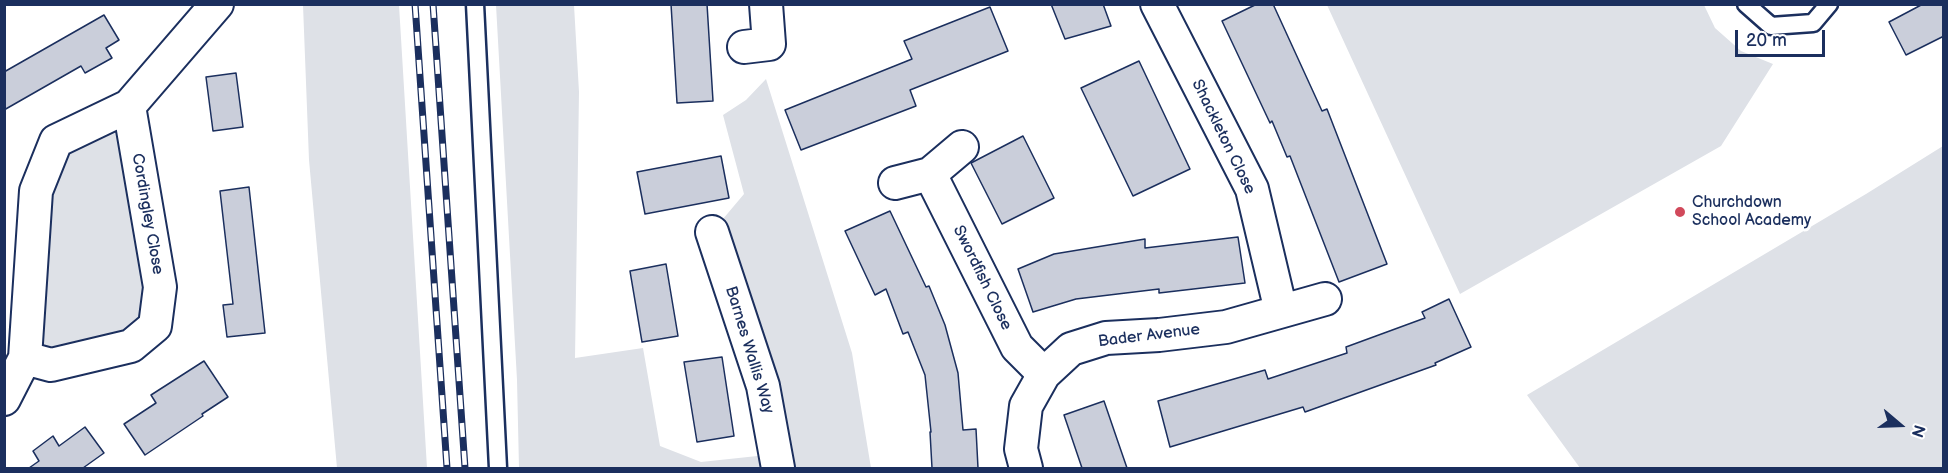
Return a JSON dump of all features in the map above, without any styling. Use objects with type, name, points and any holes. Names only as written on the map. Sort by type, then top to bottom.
[{"type":"street","points":[[4,399],[25,358],[36,191],[56,141],[129,106],[217,4]]},
{"type":"street","points":[[744,47],[769,44],[766,4]]},
{"type":"street","name":"Shackleton Close","points":[[1157,4],[1252,189],[1281,311]]},
{"type":"street","name":"Cordingley Close","points":[[25,358],[51,365],[131,346],[154,326],[160,286],[129,106]]},
{"type":"street","points":[[895,183],[930,174],[962,147]]},
{"type":"street","name":"Swordfish Close","points":[[930,174],[1017,347],[1044,374]]},
{"type":"street","name":"Barnes Wallis Way","points":[[712,232],[763,386],[778,468]]},
{"type":"street","name":"Bader Avenue","points":[[1026,468],[1021,449],[1026,406],[1044,374],[1071,349],[1106,338],[1159,336],[1226,327],[1325,299]]},
{"type":"lane","points":[[475,4],[498,468]]},
{"type":"lane","points":[[1746,4],[1771,26],[1813,23],[1829,4]]},
{"type":"shaded area","points":[[303,5],[399,5],[427,468],[337,468],[309,160]]},
{"type":"shaded area","points":[[496,5],[574,5],[579,92],[575,358],[643,348],[660,446],[701,462],[776,454],[712,232],[744,194],[723,115],[746,100],[766,79],[852,353],[871,468],[519,468],[517,380]]},
{"type":"shaded area","points":[[1327,5],[1704,5],[1715,28],[1741,51],[1773,64],[1721,146],[1460,294]]},
{"type":"shaded area","points":[[129,106],[155,326],[25,358],[56,141]]},
{"type":"shaded area","points":[[1943,146],[1943,468],[1580,468],[1527,395]]},
{"type":"building","points":[[671,4],[707,4],[713,101],[677,103]]},
{"type":"building","points":[[1051,4],[1103,4],[1111,26],[1065,39]]},
{"type":"building","points":[[1257,4],[1273,4],[1322,111],[1327,109],[1387,264],[1339,282],[1290,156],[1287,157],[1272,121],[1270,123],[1222,21]]},
{"type":"building","points":[[1923,4],[1944,4],[1944,36],[1906,55],[1889,22]]},
{"type":"building","points":[[990,7],[1008,51],[910,90],[916,106],[801,150],[785,110],[912,59],[904,41]]},
{"type":"building","points":[[104,15],[119,40],[106,48],[112,58],[85,73],[81,66],[4,110],[4,72]]},
{"type":"building","points":[[1139,61],[1190,169],[1133,196],[1081,88]]},
{"type":"building","points":[[236,73],[243,127],[213,131],[206,77]]},
{"type":"building","points":[[1023,136],[1054,198],[1002,224],[971,163]]},
{"type":"building","points":[[721,156],[729,198],[645,214],[637,172]]},
{"type":"building","points":[[249,187],[265,333],[227,337],[223,305],[233,304],[220,191]]},
{"type":"building","points":[[890,211],[926,287],[929,286],[945,325],[958,373],[963,430],[976,429],[978,468],[932,468],[925,375],[908,332],[903,334],[886,289],[875,295],[845,231]]},
{"type":"building","points":[[1238,237],[1245,283],[1159,293],[1159,289],[1076,299],[1033,312],[1018,269],[1054,254],[1145,239],[1145,248]]},
{"type":"building","points":[[666,264],[678,336],[642,342],[630,271]]},
{"type":"building","points":[[1449,299],[1471,347],[1435,363],[1436,365],[1305,412],[1303,407],[1170,447],[1158,401],[1265,370],[1268,379],[1347,353],[1346,347],[1425,318],[1422,312]]},
{"type":"building","points":[[722,357],[734,436],[697,442],[684,362]]},
{"type":"building","points":[[204,361],[228,397],[145,455],[124,424],[156,403],[151,395]]},
{"type":"building","points":[[1104,401],[1127,468],[1082,468],[1064,415]]},
{"type":"building","points":[[85,427],[104,453],[83,468],[29,468],[39,461],[33,451],[53,436],[59,446]]},
{"type":"railway","points":[[415,4],[447,468]]},
{"type":"railway","points":[[433,4],[465,468]]},
{"type":"place","name":"Churchdown School Academy","points":[[1680,212]]}]
